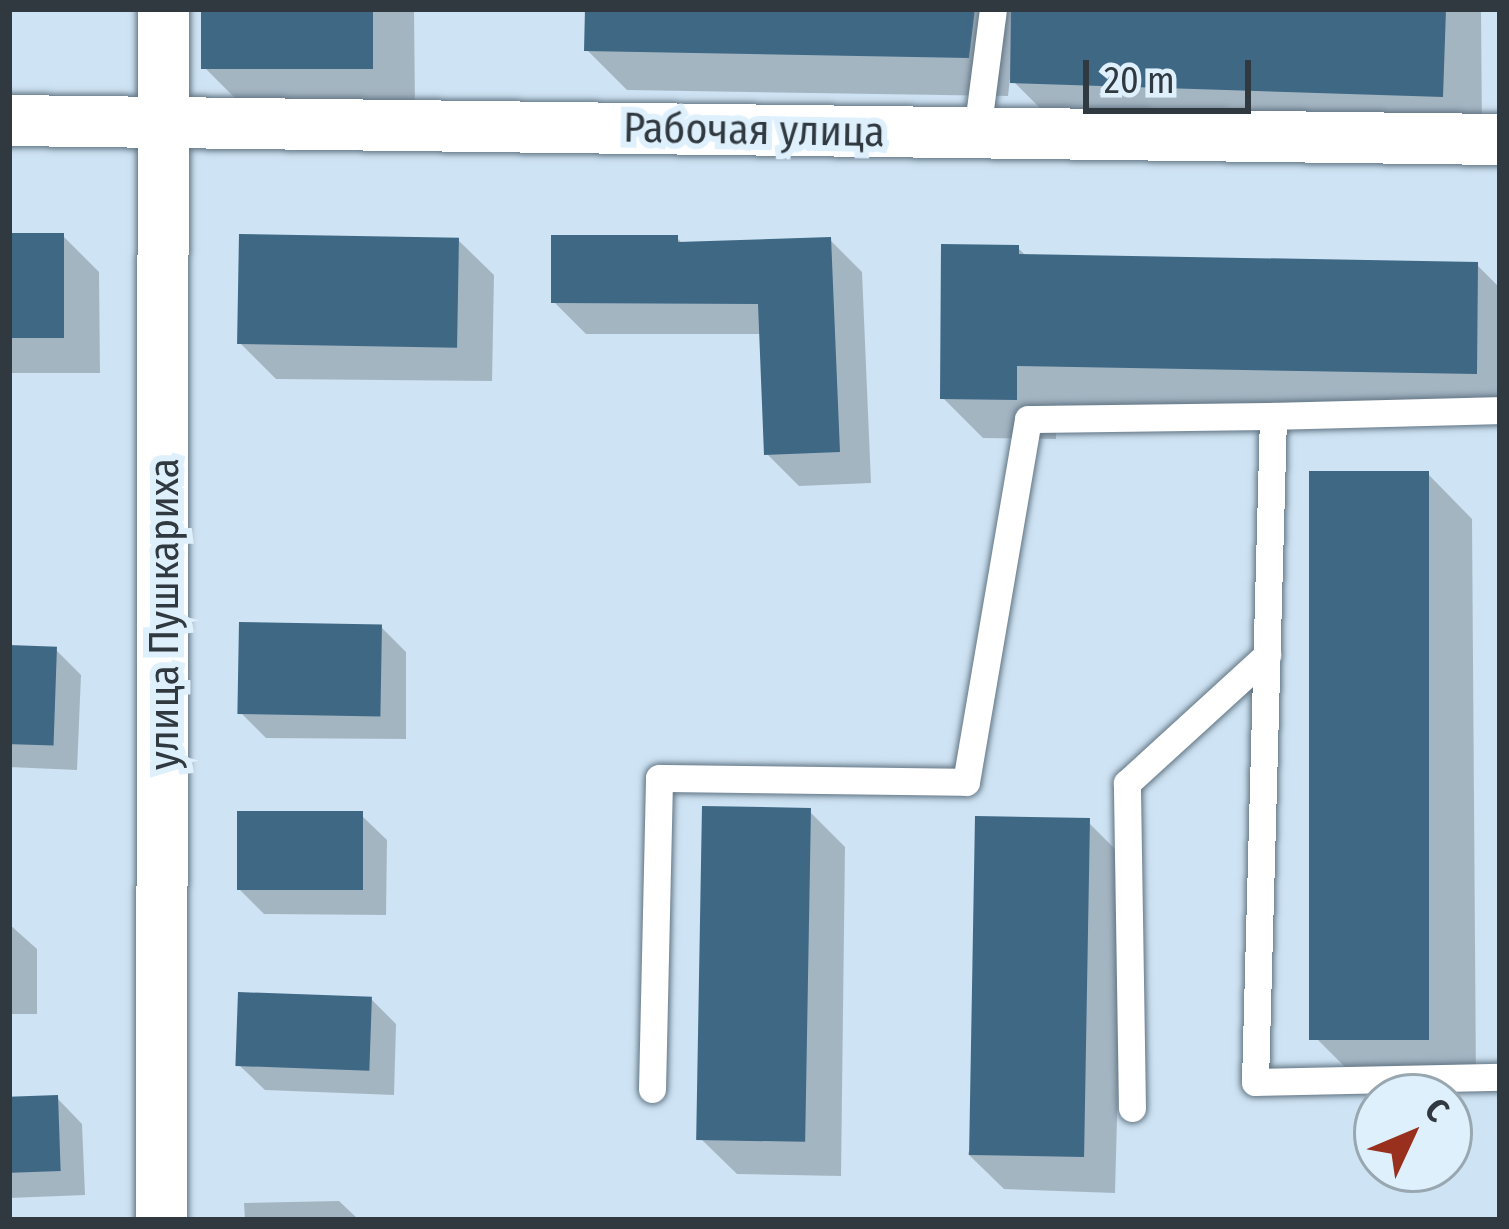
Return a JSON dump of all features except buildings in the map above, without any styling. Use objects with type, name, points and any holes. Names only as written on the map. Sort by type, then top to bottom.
[{"type":"street","name":"улица Пушкариха","points":[[161,1220],[163,9]]},
{"type":"street","name":"Рабочая улица","points":[[9,120],[1500,139]]},
{"type":"lane","points":[[977,132],[993,9]]},
{"type":"lane","points":[[652,1089],[659,778],[966,782],[1028,419],[1500,410]]},
{"type":"lane","points":[[1273,416],[1255,1082],[1500,1077]]},
{"type":"lane","points":[[1132,1108],[1127,782],[1267,655]]}]
